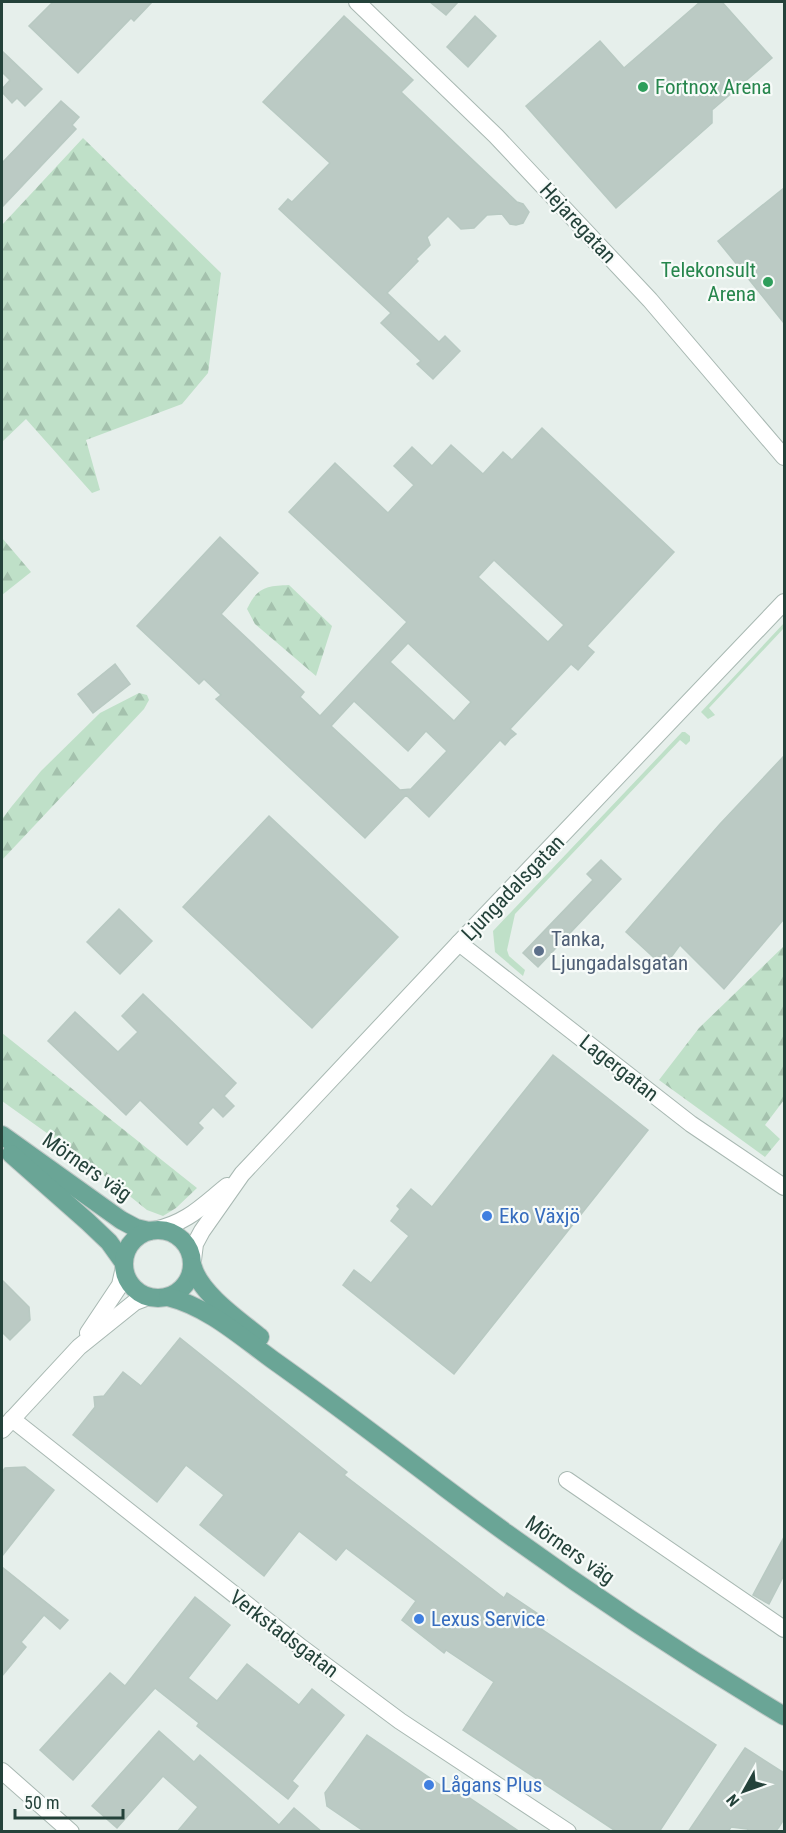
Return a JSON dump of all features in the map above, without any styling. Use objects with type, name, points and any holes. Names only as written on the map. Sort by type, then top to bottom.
[{"type":"main road","name":"Mörners väg","points":[[2,1135],[122,1220],[136,1227],[152,1230]]},
{"type":"main road","name":"Mörners väg","points":[[2,1146],[88,1221],[114,1247],[124,1265]]},
{"type":"main road","points":[[152,1230],[171,1232],[182,1238],[190,1250],[193,1264],[185,1286],[168,1297],[148,1297],[136,1291],[127,1279],[124,1265],[125,1254],[131,1243],[152,1230]]},
{"type":"main road","name":"Mörners väg","points":[[193,1264],[202,1284],[213,1296],[340,1408]]},
{"type":"main road","name":"Mörners väg","points":[[168,1297],[185,1302],[221,1323],[340,1408],[494,1524],[634,1622],[784,1716]]},
{"type":"street","name":"Hejaregatan","points":[[357,2],[496,136],[650,300],[784,457]]},
{"type":"street","name":"Ljungadalsgatan","points":[[152,1230],[172,1226],[188,1218],[242,1174],[784,602]]},
{"type":"street","name":"Lagergatan","points":[[459,943],[691,1125],[784,1186]]},
{"type":"street","name":"Ljungadalsgatan","points":[[193,1264],[195,1244],[202,1231],[242,1174]]},
{"type":"street","points":[[80,1347],[120,1284],[124,1265]]},
{"type":"street","points":[[7,1425],[80,1347],[135,1302],[148,1297]]},
{"type":"street","name":"Verkstadsgatan","points":[[7,1425],[400,1721],[568,1832]]},
{"type":"street","points":[[567,1480],[784,1629]]},
{"type":"street","points":[[2,1771],[71,1832]]},
{"type":"green space","points":[[83,138],[221,273],[208,373],[182,404],[86,440],[100,490],[92,493],[26,419],[2,442],[2,225]]},
{"type":"green space","points":[[2,538],[31,572],[2,595]]},
{"type":"green space","points":[[289,585],[332,626],[316,676],[255,624],[247,609],[255,596],[264,589]]},
{"type":"green space","points":[[784,623],[784,628],[709,708],[715,715],[708,719],[701,712]]},
{"type":"green space","points":[[139,693],[147,695],[149,700],[144,709],[2,860],[2,819],[12,806],[41,771],[100,713]]},
{"type":"green space","points":[[682,732],[690,736],[690,741],[686,745],[680,740],[515,914],[507,950],[509,956],[525,970],[523,976],[495,952],[493,931]]},
{"type":"green space","points":[[784,946],[784,1100],[765,1125],[780,1139],[765,1157],[659,1080],[699,1028]]},
{"type":"green space","points":[[2,1033],[197,1188],[176,1208],[163,1216],[147,1210],[86,1161],[2,1101]]},
{"type":"building","points":[[53,2],[152,2],[134,21],[131,18],[78,73],[29,26]]},
{"type":"building","points":[[430,2],[458,2],[446,15]]},
{"type":"building","name":"Fortnox Arena","points":[[700,2],[722,2],[772,58],[712,110],[712,123],[616,208],[526,106],[600,41],[624,68]]},
{"type":"building","points":[[344,16],[413,80],[401,92],[529,212],[523,223],[516,225],[510,224],[502,214],[487,215],[474,228],[461,229],[448,216],[427,237],[430,245],[416,259],[418,261],[387,293],[439,342],[445,336],[460,351],[433,379],[417,364],[421,361],[381,323],[391,313],[279,209],[288,199],[292,202],[330,163],[263,102]]},
{"type":"building","points":[[475,16],[496,36],[468,67],[447,47]]},
{"type":"building","points":[[2,51],[42,89],[25,106],[17,98],[12,103],[2,92],[10,80],[2,72]]},
{"type":"building","points":[[61,101],[79,117],[72,125],[76,129],[2,207],[2,163]]},
{"type":"building","name":"Telekonsult Arena","points":[[784,188],[784,323],[718,241]]},
{"type":"building","points":[[542,428],[674,552],[587,646],[594,652],[578,670],[571,664],[510,729],[516,734],[505,745],[500,740],[429,817],[406,795],[365,838],[216,699],[221,695],[204,679],[199,684],[137,626],[220,537],[258,573],[221,614],[304,692],[300,697],[320,716],[407,622],[289,512],[335,463],[388,513],[414,485],[394,466],[412,447],[432,466],[451,445],[483,474],[503,452],[512,460]],"holes":[[[494,560],[564,625],[548,642],[478,577]],[[408,643],[471,702],[454,721],[390,662]],[[354,701],[408,751],[426,731],[447,751],[411,789],[400,790],[331,726]]]},
{"type":"building","points":[[115,664],[130,684],[93,713],[78,694]]},
{"type":"building","points":[[784,756],[784,919],[724,989],[680,945],[664,967],[626,932],[720,824]]},
{"type":"building","points":[[269,816],[398,937],[312,1028],[183,907]]},
{"type":"building","points":[[601,860],[621,879],[538,967],[523,953],[593,880],[587,874]]},
{"type":"building","points":[[119,909],[152,941],[120,974],[87,942]]},
{"type":"building","points":[[143,994],[236,1083],[224,1096],[234,1106],[223,1117],[213,1107],[198,1123],[203,1128],[187,1145],[140,1100],[126,1115],[48,1041],[75,1012],[118,1052],[138,1032],[122,1016]]},
{"type":"building","name":"Eko Växjö","points":[[553,1055],[648,1130],[454,1374],[343,1285],[354,1270],[371,1283],[409,1236],[391,1221],[400,1209],[397,1206],[411,1189],[432,1207]]},
{"type":"building","points":[[2,1280],[29,1307],[30,1320],[10,1340],[2,1332]]},
{"type":"building","points":[[180,1338],[347,1472],[344,1475],[504,1598],[507,1593],[547,1620],[541,1629],[716,1745],[659,1832],[617,1832],[463,1730],[494,1682],[446,1650],[444,1653],[402,1620],[416,1601],[346,1548],[336,1560],[299,1531],[264,1576],[200,1525],[224,1495],[186,1465],[157,1502],[73,1435],[95,1407],[94,1397],[104,1396],[123,1372],[141,1386]]},
{"type":"building","points":[[25,1467],[54,1490],[2,1556],[2,1472],[5,1468]]},
{"type":"building","points":[[784,1537],[784,1575],[769,1604],[753,1595]]},
{"type":"building","points":[[2,1567],[68,1620],[60,1629],[44,1615],[21,1642],[26,1647],[2,1676]]},
{"type":"building","points":[[195,1597],[230,1625],[188,1678],[217,1701],[247,1664],[299,1705],[312,1689],[344,1715],[292,1781],[298,1786],[288,1799],[197,1726],[199,1723],[155,1688],[73,1780],[40,1750],[110,1673],[125,1686]]},
{"type":"building","points":[[159,1731],[194,1762],[200,1755],[279,1825],[294,1808],[322,1832],[177,1832],[198,1807],[163,1776],[117,1828],[92,1806]]},
{"type":"building","points":[[367,1735],[449,1791],[451,1788],[468,1797],[520,1832],[365,1832],[327,1806],[325,1793]]},
{"type":"building","points":[[745,1748],[784,1773],[784,1819],[779,1827],[775,1832],[751,1832],[747,1829],[731,1827],[728,1832],[688,1832]]},
{"type":"place","name":"Fortnox Arena","points":[[643,87]]},
{"type":"place","name":"Telekonsult Arena","points":[[768,282]]},
{"type":"place","name":"Tanka, Ljungadalsgatan","points":[[539,951]]},
{"type":"place","name":"Eko Växjö","points":[[487,1216]]},
{"type":"place","name":"Lexus Service","points":[[419,1619]]},
{"type":"place","name":"Lågans Plus","points":[[429,1785]]}]
